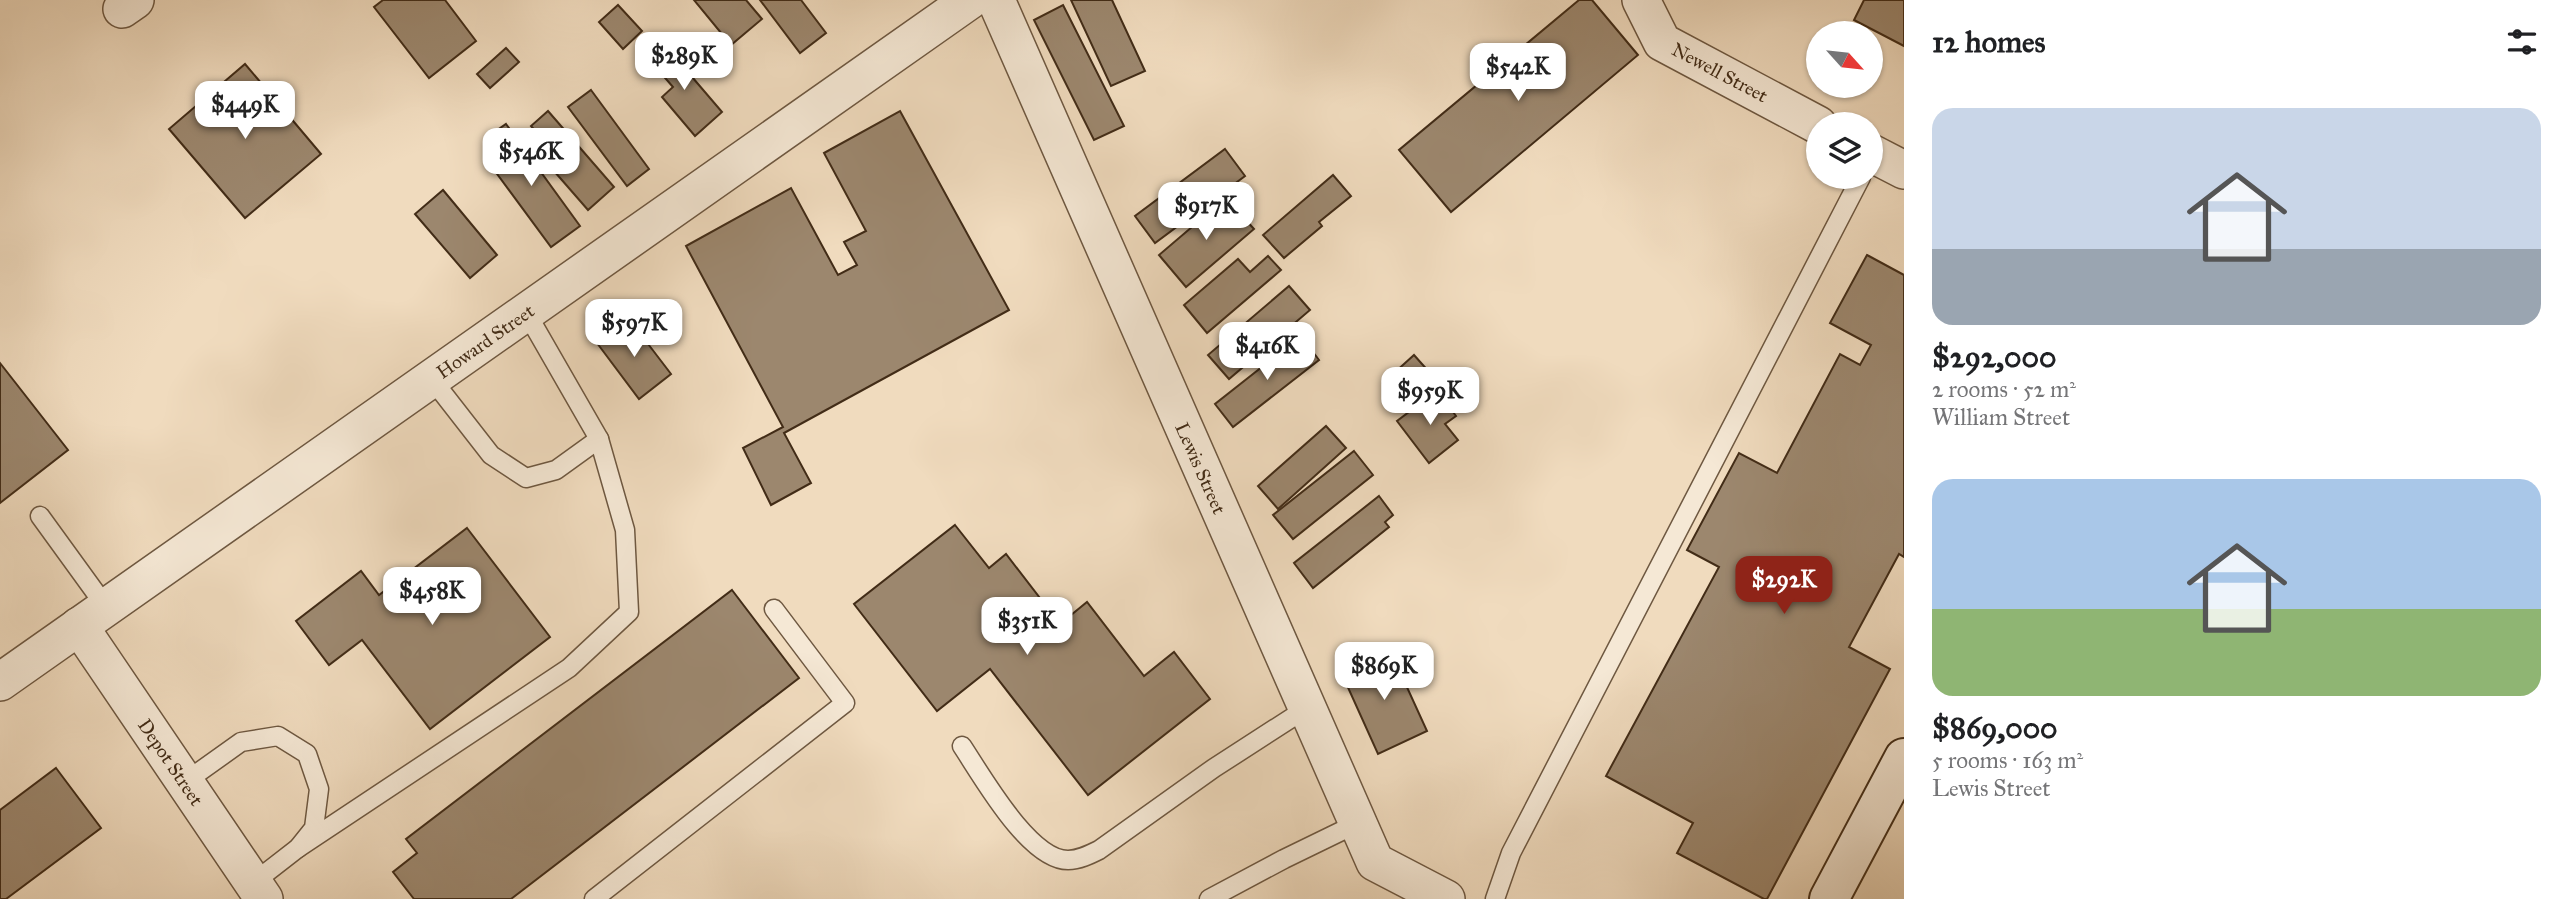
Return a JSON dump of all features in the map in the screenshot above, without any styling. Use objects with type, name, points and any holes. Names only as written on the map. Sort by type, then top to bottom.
[{"type":"main road","points":[[1829,899],[1904,758]]},
{"type":"street","name":"Howard Street","points":[[0,682],[970,0]]},
{"type":"street","name":"Lewis Street","points":[[996,0],[1375,862],[1446,899]]},
{"type":"street","name":"Newell Street","points":[[1641,0],[1662,42],[1806,119]]},
{"type":"street","name":"Depot Street","points":[[92,617],[184,782],[258,891]]},
{"type":"lane","points":[[1495,899],[1511,853],[1862,189]]},
{"type":"lane","points":[[298,848],[569,668],[629,612],[625,530],[599,439],[526,312]]},
{"type":"lane","points":[[431,378],[491,455],[526,478],[556,470],[599,439]]},
{"type":"lane","points":[[40,516],[92,617]]},
{"type":"lane","points":[[594,899],[845,703],[774,609]]},
{"type":"lane","points":[[961,746],[1022,832],[1043,852],[1065,860],[1084,858],[1214,768],[1307,708]]},
{"type":"lane","points":[[184,782],[241,742],[278,736],[307,754],[319,789],[314,828],[258,891]]},
{"type":"lane","points":[[1209,899],[1358,823]]},
{"type":"lane","points":[[1227,889],[1245,899]]},
{"type":"building","points":[[383,0],[445,0],[476,41],[429,78],[374,7]]},
{"type":"building","points":[[694,0],[746,0],[762,19],[731,45]]},
{"type":"building","points":[[760,0],[801,0],[826,33],[800,53]]},
{"type":"building","points":[[1071,0],[1112,0],[1145,71],[1111,86]]},
{"type":"building","points":[[1579,0],[1592,0],[1638,55],[1451,212],[1399,150]]},
{"type":"building","points":[[1864,0],[1904,0],[1904,46],[1883,35],[1883,21],[1854,20]]},
{"type":"building","points":[[618,5],[642,31],[623,49],[599,22]]},
{"type":"building","points":[[1063,5],[1124,126],[1094,140],[1034,20]]},
{"type":"building","points":[[663,43],[722,112],[695,136],[662,97],[673,87],[647,57]]},
{"type":"building","points":[[506,48],[519,62],[490,88],[477,74]]},
{"type":"building","points":[[245,64],[321,154],[245,218],[169,129]]},
{"type":"building","points":[[591,90],[649,169],[627,186],[568,107]]},
{"type":"building","points":[[548,111],[614,187],[588,210],[534,148],[543,140],[531,126]]},
{"type":"building","points":[[900,111],[1009,310],[784,433],[811,483],[771,505],[743,448],[783,427],[686,246],[791,188],[838,275],[857,265],[844,242],[866,231],[824,153]]},
{"type":"building","points":[[506,124],[580,226],[551,247],[489,163],[499,155],[486,138]]},
{"type":"building","points":[[1225,149],[1245,176],[1155,243],[1135,216]]},
{"type":"building","points":[[1333,175],[1351,196],[1319,222],[1322,226],[1284,258],[1263,235]]},
{"type":"building","points":[[443,190],[497,255],[470,278],[415,214]]},
{"type":"building","points":[[1226,198],[1254,229],[1186,287],[1159,255]]},
{"type":"building","points":[[1867,255],[1904,275],[1904,557],[1899,554],[1849,647],[1890,669],[1767,899],[1764,899],[1677,853],[1693,823],[1606,776],[1719,567],[1687,550],[1739,453],[1777,473],[1840,354],[1860,365],[1871,345],[1830,323]]},
{"type":"building","points":[[1268,256],[1281,270],[1207,333],[1184,305],[1238,259],[1250,272]]},
{"type":"building","points":[[1289,286],[1310,310],[1229,379],[1208,355]]},
{"type":"building","points":[[629,319],[671,374],[639,399],[597,343]]},
{"type":"building","points":[[1301,336],[1319,360],[1233,427],[1215,404]]},
{"type":"building","points":[[1414,355],[1438,382],[1407,409],[1383,383]]},
{"type":"building","points":[[0,363],[68,450],[0,503]]},
{"type":"building","points":[[1437,391],[1456,416],[1445,424],[1458,440],[1429,463],[1397,421]]},
{"type":"building","points":[[1326,426],[1346,448],[1278,509],[1258,486]]},
{"type":"building","points":[[1354,451],[1373,475],[1293,539],[1273,515]]},
{"type":"building","points":[[1379,496],[1393,515],[1385,522],[1389,527],[1313,588],[1294,563]]},
{"type":"building","points":[[955,525],[989,568],[1006,554],[1060,624],[1087,602],[1144,676],[1174,652],[1210,699],[1088,795],[990,669],[937,711],[854,604]]},
{"type":"building","points":[[467,528],[550,637],[430,729],[362,640],[329,665],[296,621],[361,571],[379,595]]},
{"type":"building","points":[[732,590],[799,678],[511,899],[414,899],[393,872],[417,853],[406,839]]},
{"type":"building","points":[[1390,650],[1427,731],[1378,754],[1341,672]]},
{"type":"building","points":[[56,768],[101,828],[6,899],[0,899],[0,810]]}]
